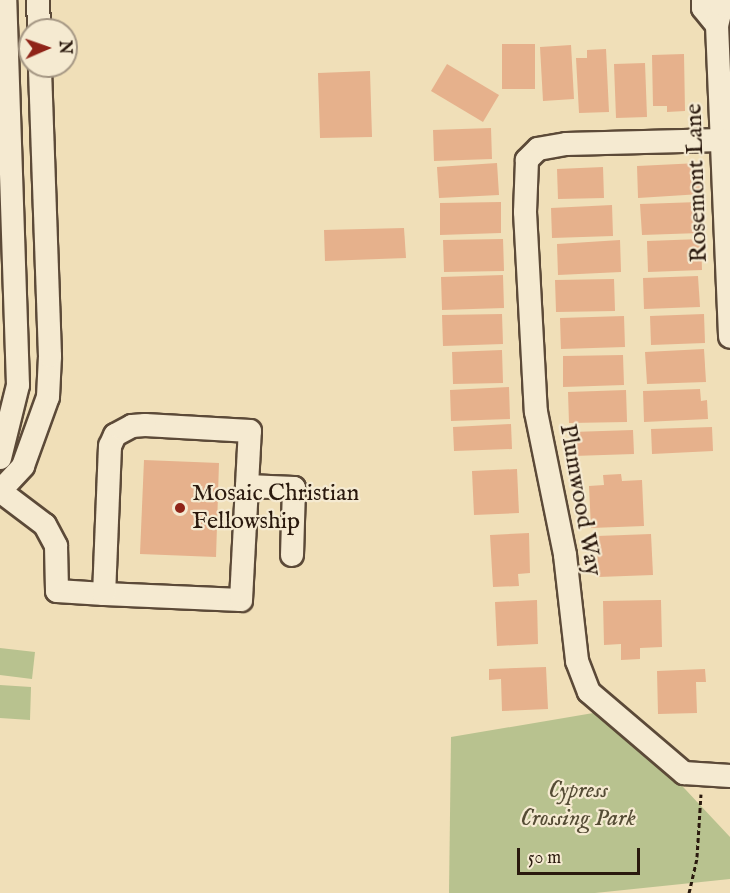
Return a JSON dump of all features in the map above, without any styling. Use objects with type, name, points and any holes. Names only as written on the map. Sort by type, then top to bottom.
[{"type":"street","points":[[0,459],[18,385],[4,0]]},
{"type":"street","points":[[38,0],[39,18]]},
{"type":"street","name":"Rosemont Lane","points":[[703,0],[704,8],[717,25]]},
{"type":"street","name":"Rosemont Lane","points":[[723,0],[717,25],[730,338]]},
{"type":"street","points":[[0,491],[23,466],[48,397],[50,356],[40,78]]},
{"type":"street","name":"Plumwood Way","points":[[722,140],[566,144],[538,149],[527,160],[531,361],[536,412],[565,555],[577,661],[589,692],[684,773],[730,776]]},
{"type":"street","points":[[0,491],[45,525],[56,546],[57,591],[104,594],[241,600],[250,431],[145,425],[122,430],[110,446],[104,594]]},
{"type":"street","points":[[0,477],[0,491]]},
{"type":"street","points":[[247,486],[294,488],[292,555]]},
{"type":"path","points":[[689,893],[697,857],[704,775]]},
{"type":"green space","points":[[0,648],[35,652],[32,679],[0,675]]},
{"type":"green space","points":[[0,685],[31,687],[30,720],[0,718]]},
{"type":"green space","name":"Cypress Crossing Park","points":[[611,710],[730,837],[730,879],[595,893],[449,893],[451,737]]},
{"type":"building","points":[[502,44],[535,44],[535,89],[502,89]]},
{"type":"building","points":[[571,45],[574,99],[543,101],[540,47]]},
{"type":"building","points":[[606,49],[609,112],[579,113],[576,58],[587,58],[587,50]]},
{"type":"building","points":[[684,54],[685,111],[667,112],[667,106],[653,106],[652,55]]},
{"type":"building","points":[[645,63],[647,117],[616,118],[614,64]]},
{"type":"building","points":[[447,64],[499,95],[483,122],[431,91]]},
{"type":"building","points":[[370,71],[372,137],[320,138],[318,73]]},
{"type":"building","points":[[491,128],[492,159],[434,161],[433,130]]},
{"type":"building","points":[[497,163],[499,195],[439,198],[437,167]]},
{"type":"building","points":[[699,163],[701,194],[638,198],[637,166]]},
{"type":"building","points":[[603,167],[604,198],[558,199],[557,169]]},
{"type":"building","points":[[501,202],[501,233],[440,235],[440,203]]},
{"type":"building","points":[[699,202],[700,233],[642,235],[640,204]]},
{"type":"building","points":[[612,205],[613,236],[552,238],[551,208]]},
{"type":"building","points":[[404,228],[406,258],[325,261],[324,230]]},
{"type":"building","points":[[503,239],[504,271],[444,272],[443,240]]},
{"type":"building","points":[[701,239],[702,270],[648,272],[647,241]]},
{"type":"building","points":[[620,240],[621,272],[558,275],[557,244]]},
{"type":"building","points":[[503,275],[504,308],[442,310],[441,277]]},
{"type":"building","points":[[698,276],[700,307],[644,309],[643,278]]},
{"type":"building","points":[[614,279],[615,311],[556,312],[555,280]]},
{"type":"building","points":[[502,314],[503,344],[443,346],[442,315]]},
{"type":"building","points":[[704,314],[705,343],[651,345],[650,316]]},
{"type":"building","points":[[624,316],[625,347],[561,349],[560,318]]},
{"type":"building","points":[[704,349],[706,382],[647,384],[645,352]]},
{"type":"building","points":[[502,350],[503,383],[453,384],[452,352]]},
{"type":"building","points":[[623,355],[624,385],[563,387],[563,356]]},
{"type":"building","points":[[509,387],[510,419],[451,421],[450,390]]},
{"type":"building","points":[[700,389],[701,401],[707,400],[708,419],[644,422],[643,391]]},
{"type":"building","points":[[626,390],[627,422],[569,423],[568,392]]},
{"type":"building","points":[[511,424],[512,449],[454,451],[453,427]]},
{"type":"building","points":[[712,427],[713,451],[652,454],[651,429]]},
{"type":"building","points":[[633,430],[634,454],[573,456],[572,432]]},
{"type":"building","name":"Mosaic Christian Fellowship","points":[[144,460],[219,463],[216,557],[140,554]]},
{"type":"building","points":[[517,469],[519,513],[474,515],[472,471]]},
{"type":"building","points":[[621,474],[622,481],[642,480],[644,526],[591,528],[589,486],[604,485],[603,475]]},
{"type":"building","points":[[529,533],[530,573],[518,574],[519,586],[493,587],[490,535]]},
{"type":"building","points":[[651,534],[653,575],[598,577],[597,536]]},
{"type":"building","points":[[537,600],[538,644],[497,646],[495,602]]},
{"type":"building","points":[[661,600],[662,647],[640,648],[640,659],[621,660],[621,644],[604,645],[603,601]]},
{"type":"building","points":[[546,667],[548,709],[502,711],[501,679],[489,680],[489,669]]},
{"type":"building","points":[[705,669],[706,682],[696,682],[697,713],[658,714],[657,671]]},
{"type":"place","name":"Mosaic Christian Fellowship","points":[[180,508]]}]
